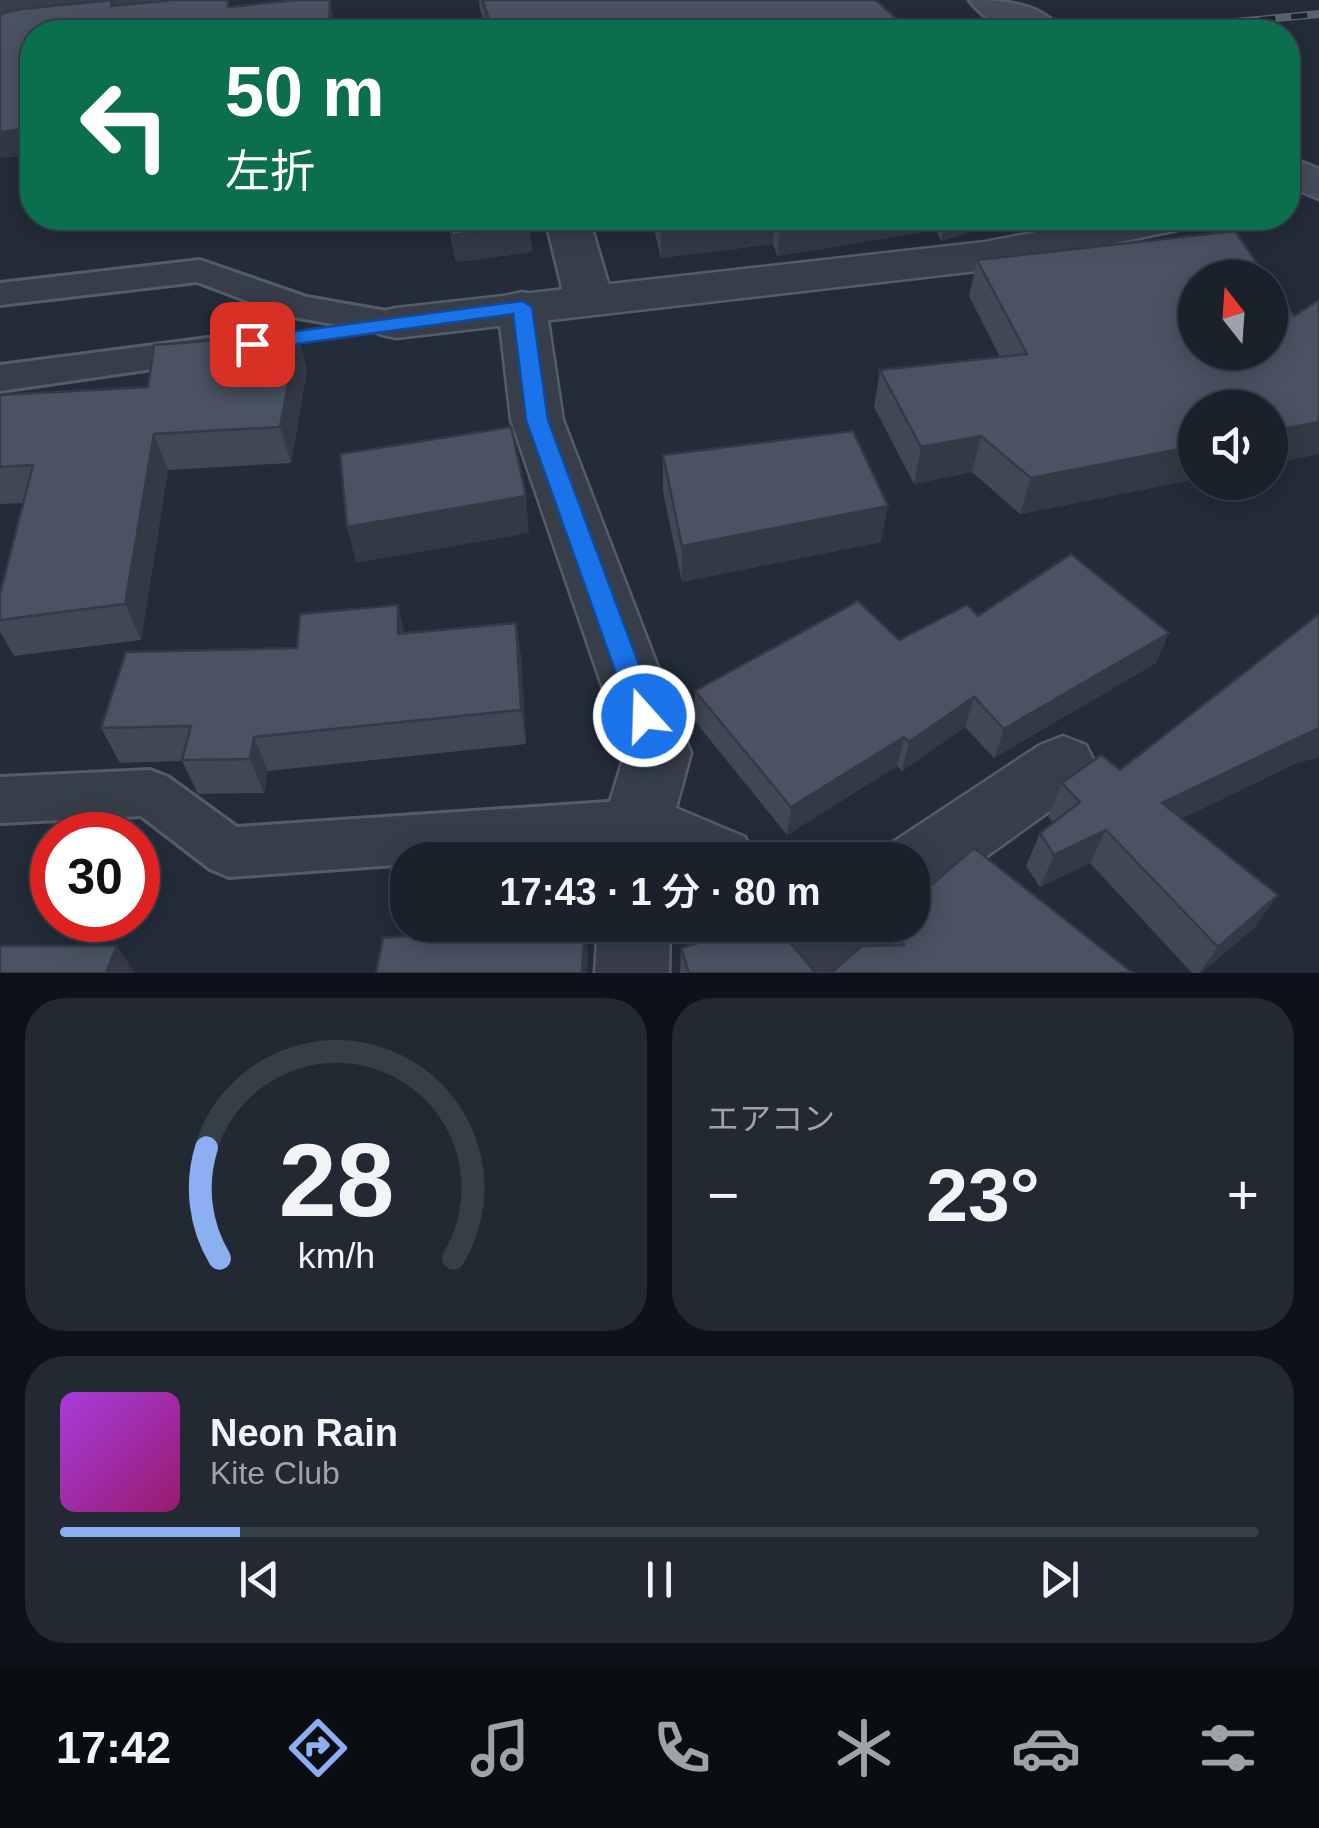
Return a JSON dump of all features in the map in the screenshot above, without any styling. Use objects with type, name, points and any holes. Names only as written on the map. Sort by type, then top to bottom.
[{"type":"main road","points":[[987,0],[1023,20]]},
{"type":"street","points":[[0,8],[138,0]]},
{"type":"street","points":[[570,230],[590,300]]},
{"type":"street","points":[[396,324],[985,256],[1114,230]]},
{"type":"street","points":[[522,307],[537,420],[658,753],[636,842]]},
{"type":"street","points":[[930,857],[1064,766]]},
{"type":"street","points":[[632,973],[633,942]]},
{"type":"lane","points":[[0,294],[200,271],[300,308],[396,324]]},
{"type":"lane","points":[[0,378],[396,324]]},
{"type":"lane","points":[[0,800],[150,793],[229,852],[390,848]]},
{"type":"building","points":[[112,0],[111,6],[228,0],[228,7],[330,0],[329,20],[20,20],[20,130],[0,132],[0,14]]},
{"type":"building","points":[[482,0],[876,0],[898,20],[490,20]]},
{"type":"building","points":[[451,230],[491,230],[452,235]]},
{"type":"building","points":[[1235,231],[1255,260],[1178,260],[1178,370],[1288,370],[1288,307],[1294,316],[1319,300],[1319,422],[1288,428],[1288,390],[1178,390],[1178,449],[1031,478],[981,436],[921,447],[880,370],[1027,354],[977,260]]},
{"type":"building","points":[[298,334],[280,427],[154,434],[125,604],[0,620],[0,594],[33,465],[0,467],[0,395],[148,387],[154,345]]},
{"type":"building","points":[[511,427],[526,496],[347,527],[340,454]]},
{"type":"building","points":[[853,431],[888,506],[682,546],[663,455]]},
{"type":"building","points":[[1071,554],[1169,633],[1004,729],[974,697],[909,742],[904,737],[791,807],[695,691],[858,601],[899,640],[967,605],[978,616]]},
{"type":"building","points":[[398,605],[398,634],[516,623],[521,710],[254,737],[250,759],[182,760],[191,726],[101,728],[126,652],[297,648],[300,614]]},
{"type":"building","points":[[1319,614],[1319,728],[1162,803],[1278,895],[1218,947],[1106,830],[1054,855],[1040,833],[1080,802],[1062,783],[1101,755],[1120,770]]},
{"type":"building","points":[[974,848],[1133,973],[831,973],[862,946],[930,942],[930,886]]},
{"type":"building","points":[[383,938],[390,938],[390,942],[584,942],[582,973],[376,973]]},
{"type":"building","points":[[701,942],[790,942],[816,973],[689,973],[681,948]]},
{"type":"building","points":[[0,946],[117,946],[106,973],[0,973]]},
{"type":"railway","points":[[1257,20],[1319,14]]},
{"type":"route","points":[[252,344],[522,307],[537,420],[644,716]]}]
